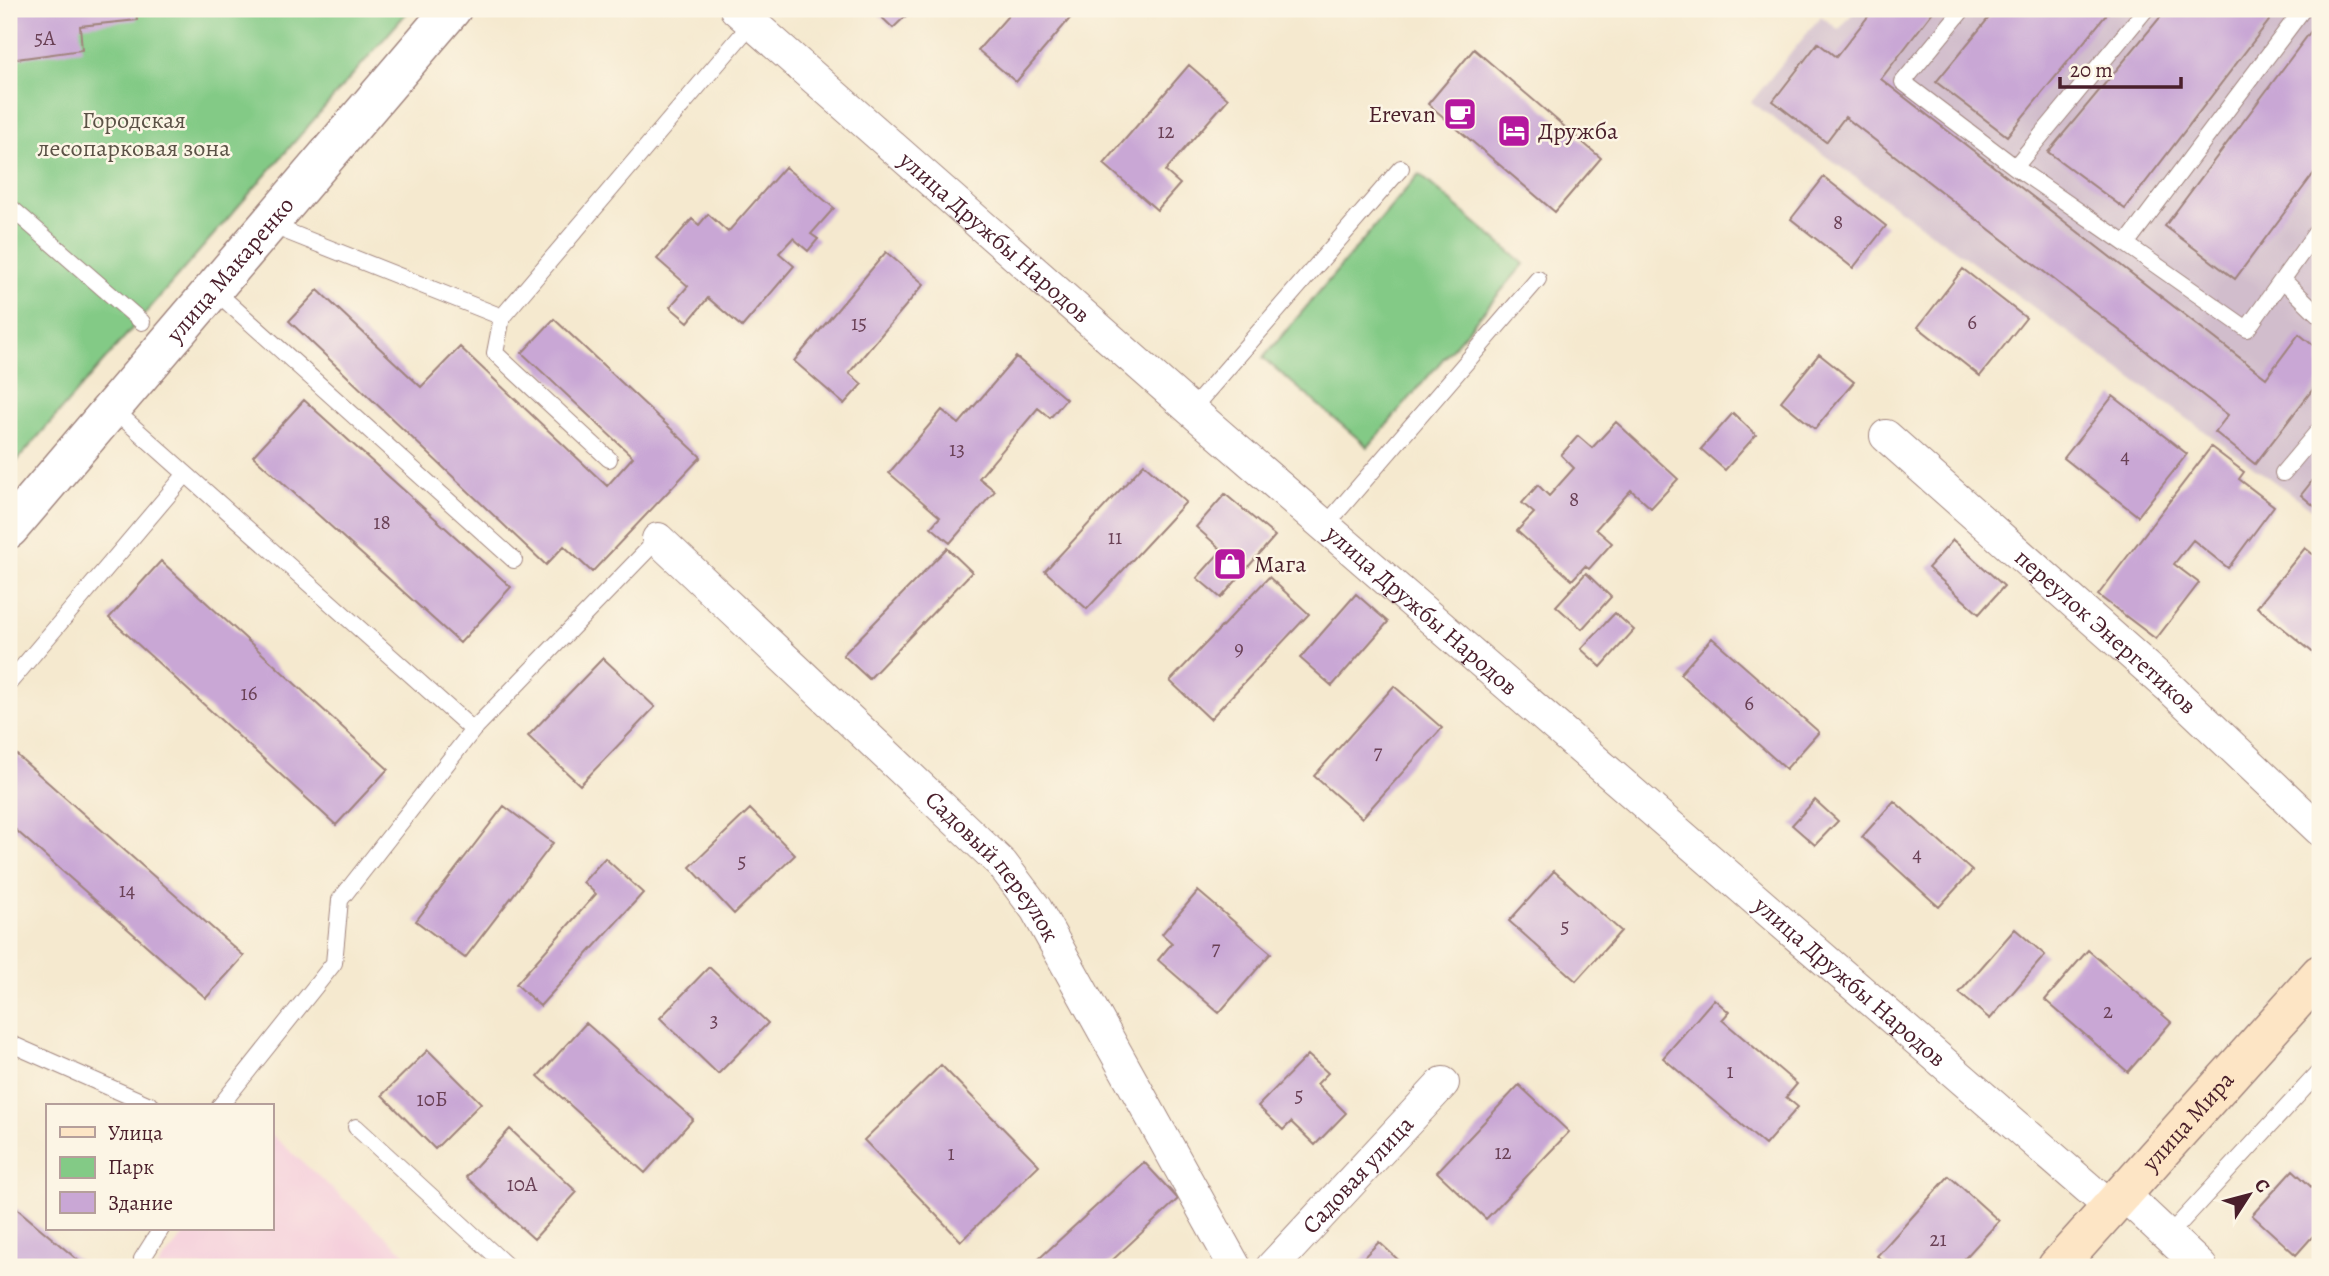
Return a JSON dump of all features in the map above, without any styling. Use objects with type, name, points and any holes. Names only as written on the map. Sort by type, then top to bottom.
[{"type":"main road","name":"улица Мира","points":[[2057,1267],[2320,974]]},
{"type":"street","name":"улица Макаренко","points":[[10,525],[452,9]]},
{"type":"street","name":"улица Дружбы Народов","points":[[744,16],[1325,526],[2116,1200],[2168,1236],[2201,1267]]},
{"type":"street","name":"переулок Энергетиков","points":[[1886,436],[2168,686],[2320,830]]},
{"type":"street","name":"Садовый переулок","points":[[658,539],[1002,864],[1036,909],[1235,1267]]},
{"type":"street","name":"Садовая улица","points":[[1272,1267],[1443,1083]]},
{"type":"lane","points":[[1963,9],[1903,82],[2015,167],[2248,328],[2320,227]]},
{"type":"lane","points":[[2015,167],[2146,9]]},
{"type":"lane","points":[[2126,244],[2303,9]]},
{"type":"lane","points":[[609,459],[495,353],[502,317],[744,16]]},
{"type":"lane","points":[[1191,410],[1401,168]]},
{"type":"lane","points":[[9,206],[142,322]]},
{"type":"lane","points":[[268,224],[502,317]]},
{"type":"lane","points":[[1325,526],[1538,279]]},
{"type":"lane","points":[[2283,279],[2320,316]]},
{"type":"lane","points":[[214,289],[514,560]]},
{"type":"lane","points":[[112,408],[473,730]]},
{"type":"lane","points":[[2283,473],[2320,429]]},
{"type":"lane","points":[[9,683],[186,474]]},
{"type":"lane","points":[[222,1104],[334,963],[340,900],[473,730],[658,539]]},
{"type":"lane","points":[[9,1043],[147,1104]]},
{"type":"lane","points":[[2168,1236],[2320,1071]]},
{"type":"lane","points":[[356,1127],[508,1267]]},
{"type":"lane","points":[[142,1259],[160,1230]]},
{"type":"shaded area","points":[[1856,9],[2320,9],[2320,515],[1751,102],[1821,16],[1839,30]]},
{"type":"shaded area","points":[[273,1136],[420,1267],[157,1267],[188,1230],[273,1230]]},
{"type":"green space","name":"Городская лесопарковая зона","points":[[9,9],[410,9],[9,470]]},
{"type":"green space","points":[[1419,174],[1524,264],[1368,447],[1263,358]]},
{"type":"building","points":[[9,9],[136,9],[137,20],[80,26],[82,50],[9,60]]},
{"type":"building","points":[[873,9],[913,9],[893,28]]},
{"type":"building","points":[[1014,9],[1078,9],[1016,82],[978,50]]},
{"type":"building","points":[[1874,9],[1935,9],[1881,79],[2266,378],[2299,334],[2320,351],[2320,380],[2255,464],[2215,432],[2228,415],[1845,117],[1826,142],[1773,101],[1818,43],[1836,57]]},
{"type":"building","points":[[1996,9],[2111,9],[2007,136],[1936,82]]},
{"type":"building","points":[[2167,9],[2278,9],[2125,209],[2048,152]]},
{"type":"building","points":[[2320,19],[2320,165],[2235,279],[2165,226]]},
{"type":"building","name":"Дружба","points":[[1474,49],[1601,158],[1555,212],[1428,104]]},
{"type":"building","points":[[1189,65],[1228,99],[1165,171],[1180,184],[1157,210],[1104,164]]},
{"type":"building","points":[[785,167],[834,208],[811,234],[818,239],[808,251],[793,238],[779,253],[794,266],[742,327],[708,298],[688,322],[670,307],[688,286],[657,259],[692,219],[699,225],[708,214],[728,232]]},
{"type":"building","points":[[1824,177],[1886,226],[1853,268],[1791,219]]},
{"type":"building","points":[[886,252],[924,284],[849,373],[862,384],[844,404],[794,361]]},
{"type":"building","points":[[1963,269],[2026,318],[1980,376],[1918,327]]},
{"type":"building","points":[[318,290],[421,387],[460,347],[607,486],[633,457],[522,353],[554,319],[701,457],[592,572],[564,546],[546,565],[289,321]]},
{"type":"building","points":[[1819,354],[1854,382],[1815,429],[1781,401]]},
{"type":"building","points":[[1016,357],[1066,399],[1050,418],[1038,408],[979,478],[995,491],[950,543],[931,527],[940,517],[889,473],[942,410],[959,424]]},
{"type":"building","points":[[2113,396],[2187,454],[2138,516],[2064,458]]},
{"type":"building","points":[[304,400],[511,587],[460,643],[253,456]]},
{"type":"building","points":[[1733,413],[1756,435],[1725,470],[1701,449]]},
{"type":"building","points":[[1616,422],[1678,479],[1651,508],[1631,490],[1596,529],[1612,543],[1589,569],[1585,566],[1572,580],[1517,531],[1534,513],[1522,503],[1538,485],[1549,496],[1574,468],[1561,455],[1578,436],[1592,448]]},
{"type":"building","points":[[2211,447],[2244,472],[2239,479],[2274,506],[2228,568],[2193,540],[2174,564],[2199,583],[2156,639],[2098,595]]},
{"type":"building","points":[[1144,464],[1186,502],[1087,609],[1045,571]]},
{"type":"building","points":[[2320,471],[2320,511],[2301,495]]},
{"type":"building","name":"Мага","points":[[1225,494],[1275,536],[1221,598],[1197,578],[1222,550],[1196,527]]},
{"type":"building","points":[[1953,540],[2004,586],[1979,614],[1928,568]]},
{"type":"building","points":[[947,548],[972,572],[869,679],[843,655]]},
{"type":"building","points":[[2305,548],[2320,560],[2320,650],[2316,655],[2257,607]]},
{"type":"building","points":[[161,561],[388,769],[336,825],[109,618]]},
{"type":"building","points":[[1586,573],[1611,597],[1582,629],[1556,606]]},
{"type":"building","points":[[1269,577],[1309,614],[1210,719],[1170,681]]},
{"type":"building","points":[[1356,594],[1388,622],[1332,686],[1300,658]]},
{"type":"building","points":[[1615,613],[1634,630],[1601,667],[1581,649]]},
{"type":"building","points":[[1712,638],[1819,732],[1786,769],[1680,674]]},
{"type":"building","points":[[603,658],[655,707],[580,785],[528,736]]},
{"type":"building","points":[[1394,686],[1442,728],[1362,818],[1314,776]]},
{"type":"building","points":[[9,748],[244,956],[206,998],[9,824]]},
{"type":"building","points":[[1815,800],[1838,821],[1815,845],[1792,825]]},
{"type":"building","points":[[1894,801],[1972,871],[1939,907],[1862,837]]},
{"type":"building","points":[[504,806],[553,843],[465,958],[416,921]]},
{"type":"building","points":[[750,809],[795,855],[734,914],[690,867]]},
{"type":"building","points":[[605,858],[643,893],[540,1006],[516,984],[596,894],[583,882]]},
{"type":"building","points":[[1554,871],[1621,931],[1576,981],[1509,921]]},
{"type":"building","points":[[1198,891],[1271,953],[1219,1013],[1158,960],[1172,943],[1162,934]]},
{"type":"building","points":[[2015,929],[2045,955],[1990,1019],[1959,993]]},
{"type":"building","points":[[2088,950],[2171,1022],[2128,1072],[2045,1000]]},
{"type":"building","points":[[709,967],[768,1023],[718,1074],[660,1018]]},
{"type":"building","points":[[1714,999],[1729,1012],[1722,1020],[1797,1084],[1786,1097],[1798,1107],[1765,1145],[1663,1058]]},
{"type":"building","points":[[586,1023],[693,1119],[645,1173],[538,1076]]},
{"type":"building","points":[[428,1050],[481,1103],[435,1149],[382,1095]]},
{"type":"building","points":[[1308,1055],[1328,1073],[1317,1084],[1346,1113],[1315,1145],[1291,1122],[1283,1130],[1258,1106]]},
{"type":"building","points":[[941,1065],[1039,1165],[961,1241],[864,1140]]},
{"type":"building","points":[[1519,1085],[1569,1132],[1486,1219],[1437,1172]]},
{"type":"building","points":[[510,1129],[577,1192],[534,1239],[466,1177]]},
{"type":"building","points":[[1144,1162],[1178,1199],[1105,1267],[1030,1267]]},
{"type":"building","points":[[2293,1170],[2320,1195],[2320,1228],[2296,1255],[2252,1215]]},
{"type":"building","points":[[1949,1176],[1999,1221],[1957,1267],[1890,1267],[1877,1256]]},
{"type":"building","points":[[9,1202],[86,1267],[9,1267]]},
{"type":"building","points":[[1379,1242],[1406,1267],[1354,1267]]},
{"type":"place","name":"Erevan","points":[[1460,114]]},
{"type":"place","name":"Дружба","points":[[1514,131]]},
{"type":"place","name":"Мага","points":[[1230,564]]}]
